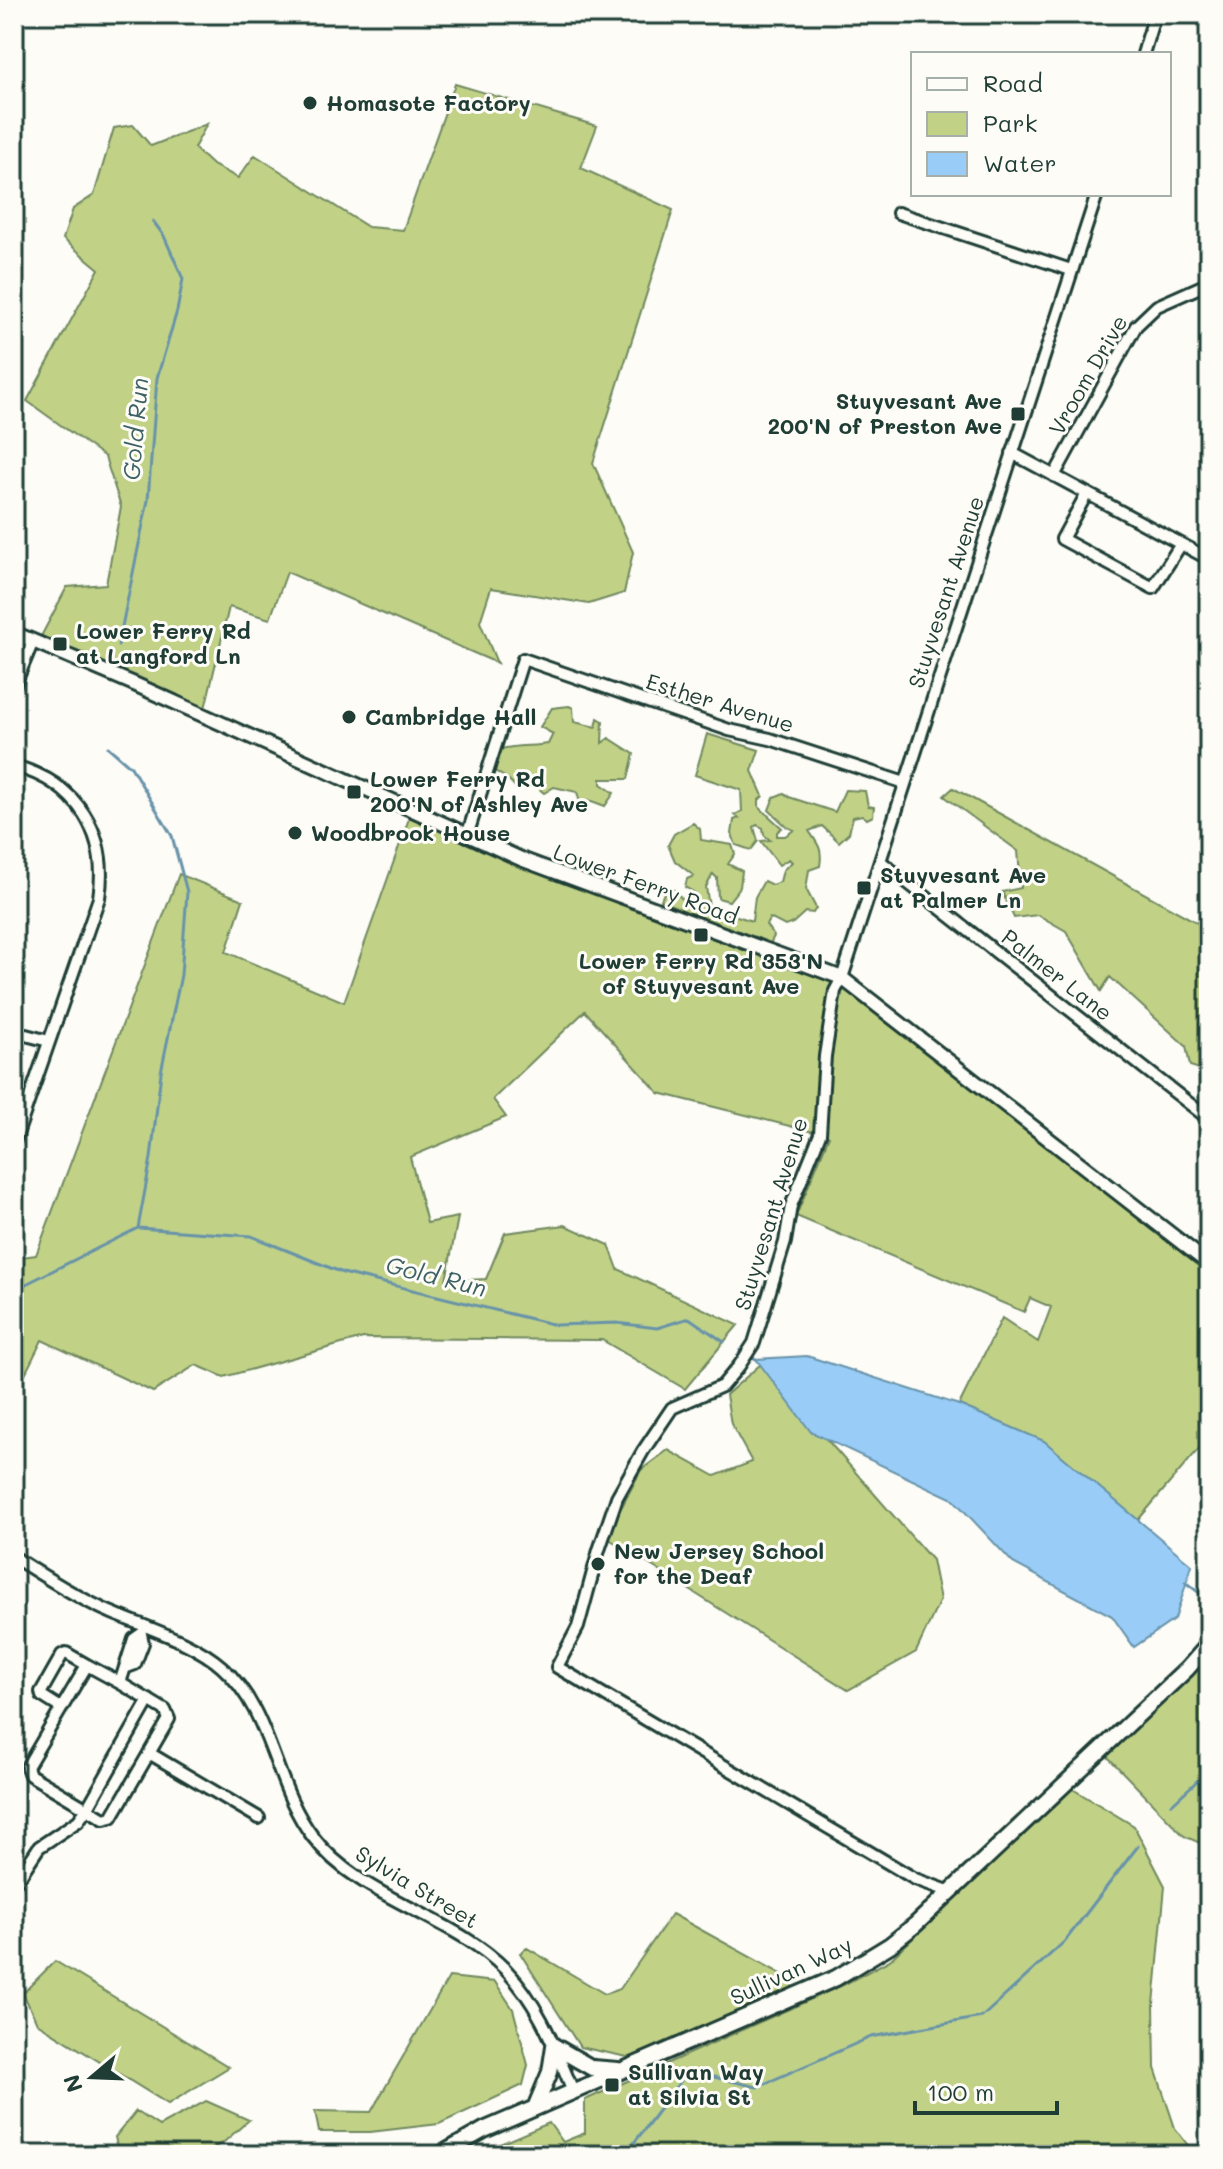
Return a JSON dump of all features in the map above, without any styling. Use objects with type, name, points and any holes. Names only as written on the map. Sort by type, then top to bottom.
[{"type":"main road","name":"Sullivan Way","points":[[440,2155],[484,2130],[836,1978],[890,1945],[951,1892],[1209,1644]]},
{"type":"main road","points":[[535,2108],[550,2072],[554,2046],[592,2068],[621,2070]]},
{"type":"street","points":[[1144,52],[1155,14]]},
{"type":"street","name":"Stuyvesant Avenue","points":[[951,1892],[915,1879],[557,1667],[578,1627],[617,1497],[643,1451],[672,1408],[722,1386],[754,1343],[785,1242],[791,1206],[820,1134],[825,1056],[835,991],[842,978],[1096,196]]},
{"type":"street","points":[[898,213],[1071,270]]},
{"type":"street","name":"Vroom Drive","points":[[1054,476],[1136,326],[1157,306],[1209,283]]},
{"type":"street","points":[[1012,453],[1209,559]]},
{"type":"street","points":[[1087,493],[1062,539],[1153,588],[1181,544]]},
{"type":"street","name":"Lower Ferry Road","points":[[14,633],[132,683],[467,836],[569,878],[842,978],[1209,1264]]},
{"type":"street","points":[[14,687],[33,641]]},
{"type":"street","name":"Esther Avenue","points":[[467,836],[523,659],[729,730],[770,739],[905,783]]},
{"type":"street","points":[[14,766],[54,783],[76,803],[94,833],[101,864],[99,898],[14,1143]]},
{"type":"street","name":"Palmer Lane","points":[[880,861],[1209,1119]]},
{"type":"street","points":[[14,1032],[49,1041]]},
{"type":"street","name":"Sylvia Street","points":[[14,1557],[72,1594],[142,1630],[209,1656],[234,1679],[252,1705],[291,1802],[313,1837],[334,1859],[360,1878],[473,1943],[506,1970],[533,2004],[573,2091]]},
{"type":"street","points":[[120,1683],[127,1667],[135,1664],[143,1643],[142,1630]]},
{"type":"street","points":[[61,1708],[42,1696],[41,1692],[66,1653],[120,1683],[165,1710],[169,1719],[112,1817],[104,1819],[27,1771],[87,1665]]},
{"type":"street","points":[[14,1885],[39,1847],[78,1821],[87,1809],[149,1700]]},
{"type":"street","points":[[149,1753],[259,1818]]},
{"type":"green space","points":[[455,84],[597,126],[581,168],[673,210],[593,463],[633,552],[624,593],[589,604],[491,588],[480,622],[497,663],[287,572],[270,619],[229,607],[204,713],[37,644],[67,587],[106,584],[121,507],[105,457],[27,401],[99,269],[63,239],[73,209],[94,195],[114,128],[133,125],[151,146],[207,124],[194,148],[211,164],[238,178],[255,155],[368,227],[403,230]]},
{"type":"green space","points":[[552,708],[573,708],[574,722],[596,727],[598,718],[603,721],[602,743],[609,738],[634,754],[628,779],[601,779],[601,784],[614,793],[605,806],[589,800],[580,803],[577,792],[554,787],[544,793],[531,782],[518,790],[495,771],[499,750],[548,744],[553,734],[540,727]]},
{"type":"green space","points":[[707,734],[759,750],[752,771],[763,796],[759,807],[782,828],[777,836],[785,836],[794,830],[769,810],[774,797],[784,793],[835,812],[845,790],[865,791],[868,806],[874,807],[873,816],[867,819],[862,815],[853,817],[849,833],[839,842],[822,826],[809,831],[821,855],[820,866],[809,870],[806,889],[816,908],[813,913],[805,912],[785,926],[770,918],[766,925],[774,936],[767,950],[661,900],[666,888],[674,890],[684,901],[695,893],[685,887],[687,879],[694,876],[675,861],[668,845],[674,834],[693,823],[700,829],[701,840],[732,845],[735,854],[728,864],[742,871],[740,887],[729,901],[718,898],[717,878],[713,874],[706,887],[710,914],[731,914],[752,921],[755,897],[764,881],[772,885],[780,882],[783,870],[792,862],[789,859],[779,865],[761,841],[770,840],[764,835],[763,828],[757,825],[754,827],[758,841],[751,850],[736,845],[732,834],[734,820],[739,818],[735,815],[742,811],[741,790],[695,775]]},
{"type":"green space","points":[[953,788],[1209,929],[1209,1072],[1190,1066],[1186,1046],[1110,977],[1101,991],[1066,931],[1038,915],[1014,918],[1002,892],[1021,888],[1018,851],[944,796]]},
{"type":"green space","points":[[412,810],[847,986],[961,1067],[1209,1272],[1209,1437],[1138,1520],[1044,1441],[959,1405],[1002,1318],[1038,1342],[1051,1307],[1030,1298],[1024,1312],[796,1216],[829,1136],[659,1093],[585,1011],[493,1099],[506,1117],[410,1157],[427,1223],[458,1217],[446,1281],[486,1279],[505,1233],[565,1225],[609,1245],[618,1269],[738,1325],[685,1389],[602,1340],[363,1338],[224,1377],[196,1365],[153,1392],[42,1340],[16,1392],[14,1418],[14,1258],[36,1255],[179,874],[243,900],[226,952],[344,1002]]},
{"type":"green space","points":[[761,1364],[932,1560],[940,1600],[916,1652],[848,1690],[606,1537],[641,1470],[668,1450],[715,1476],[752,1462],[731,1424],[726,1395]]},
{"type":"green space","points":[[1209,1653],[1209,1847],[1184,1836],[1106,1755]]},
{"type":"green space","points":[[1071,1788],[1134,1826],[1165,1886],[1154,2004],[1155,2068],[1175,2128],[1195,2155],[474,2155],[549,2123],[563,2142],[585,2133],[585,2100],[845,1984],[890,1960]]},
{"type":"green space","points":[[672,1914],[785,1976],[795,1990],[632,2058],[580,2047],[520,1953],[527,1948],[605,1994],[620,1989]]},
{"type":"green space","points":[[55,1961],[229,2067],[168,2104],[37,2023],[23,1993]]},
{"type":"green space","points":[[449,1977],[495,1982],[513,2009],[528,2065],[523,2085],[439,2124],[370,2132],[319,2132],[315,2111],[371,2112]]},
{"type":"green space","points":[[206,2101],[249,2120],[224,2142],[200,2155],[119,2155],[115,2137],[136,2111],[159,2126]]},
{"type":"water","points":[[807,1356],[959,1405],[1044,1441],[1192,1565],[1175,1619],[1134,1647],[1112,1616],[1013,1563],[953,1499],[811,1432],[756,1359]]},
{"type":"waterway","name":"Gold Run","points":[[118,646],[148,500],[157,378],[183,279],[164,236],[153,221]]},
{"type":"waterway","name":"Gold Run","points":[[108,747],[131,767],[172,836],[187,892],[181,975],[161,1072],[151,1158],[138,1228]]},
{"type":"waterway","name":"Gold Run","points":[[14,1287],[20,1287],[138,1228],[251,1236],[343,1273],[556,1325],[617,1323],[657,1328],[689,1318],[724,1342]]},
{"type":"waterway","name":"Gold Run","points":[[740,1350],[756,1359]]},
{"type":"waterway","points":[[1185,1582],[1209,1600]]},
{"type":"waterway","points":[[1172,1804],[1209,1770]]},
{"type":"waterway","points":[[625,2155],[688,2071],[757,2087],[871,2037],[982,2017],[1065,1941],[1138,1846]]},
{"type":"place","name":"Homasote Factory","points":[[310,103]]},
{"type":"place","name":"Stuyvesant Ave 200'N of Preston Ave","points":[[1018,414]]},
{"type":"place","name":"Lower Ferry Rd at Langford Ln","points":[[60,644]]},
{"type":"place","name":"Cambridge Hall","points":[[349,717]]},
{"type":"place","name":"Lower Ferry Rd 200'N of Ashley Ave","points":[[354,792]]},
{"type":"place","name":"Woodbrook House","points":[[295,833]]},
{"type":"place","name":"Stuyvesant Ave at Palmer Ln","points":[[864,888]]},
{"type":"place","name":"Lower Ferry Rd 353'N of Stuyvesant Ave","points":[[701,935]]},
{"type":"place","name":"New Jersey School for the Deaf","points":[[598,1564]]},
{"type":"place","name":"Sullivan Way at Silvia St","points":[[612,2085]]}]
